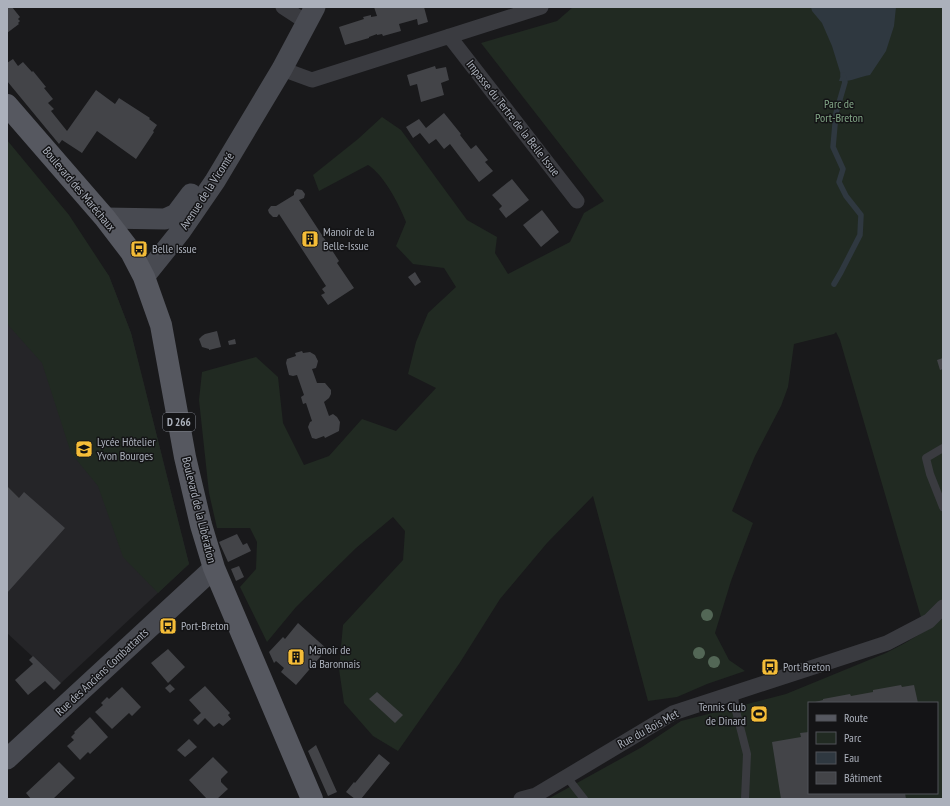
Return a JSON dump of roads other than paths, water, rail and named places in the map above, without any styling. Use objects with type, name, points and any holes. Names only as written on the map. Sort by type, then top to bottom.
[{"type":"main road","name":"Avenue de la Vicomté","points":[[144,277],[180,232],[215,181],[282,69],[310,15]]},
{"type":"main road","name":"Boulevard des Maréchaux","points":[[7,105],[105,218],[131,252],[144,277]]},
{"type":"main road","name":"Avenue de la Vicomté","points":[[105,218],[165,219],[176,214],[222,148],[251,122]]},
{"type":"main road","name":"Boulevard de la Libération","points":[[144,277],[161,325],[185,457],[201,525],[214,568],[312,799]]},
{"type":"main road","name":"Rue des Anciens Combattants","points":[[7,759],[214,568]]},
{"type":"street","points":[[283,7],[310,15]]},
{"type":"street","points":[[282,69],[312,80],[541,7]]},
{"type":"street","name":"Impasse du Tertre de la Belle Issue","points":[[448,36],[577,200]]},
{"type":"street","name":"Rue du Bois Met","points":[[521,799],[536,797],[566,776],[673,713],[887,643],[929,621],[943,607]]},
{"type":"lane","points":[[943,448],[926,458],[930,474],[943,507]]},
{"type":"lane","points":[[734,692],[735,707],[747,754],[745,799]]},
{"type":"lane","points":[[566,776],[584,799]]},
{"type":"water","points":[[811,7],[896,7],[894,26],[886,51],[870,75],[851,80],[839,81],[841,75],[832,46],[822,23],[812,11]]},
{"type":"waterway","points":[[834,284],[860,235],[861,215],[846,196],[839,182],[843,169],[833,147],[836,113],[845,82],[843,75]]},
{"type":"place","name":"Manoir de la Belle-Issue","points":[[310,239]]},
{"type":"place","name":"Belle Issue","points":[[139,249]]},
{"type":"place","name":"Lycée Hôtelier Yvon Bourges","points":[[84,449]]},
{"type":"place","name":"Port-Breton","points":[[168,626]]},
{"type":"place","name":"Manoir de la Baronnais","points":[[296,657]]},
{"type":"place","name":"Port Breton","points":[[770,667]]},
{"type":"place","name":"Tennis Club de Dinard","points":[[759,714]]},
{"type":"park label","name":"Parc de Port-Breton","points":[[839,111]]}]
